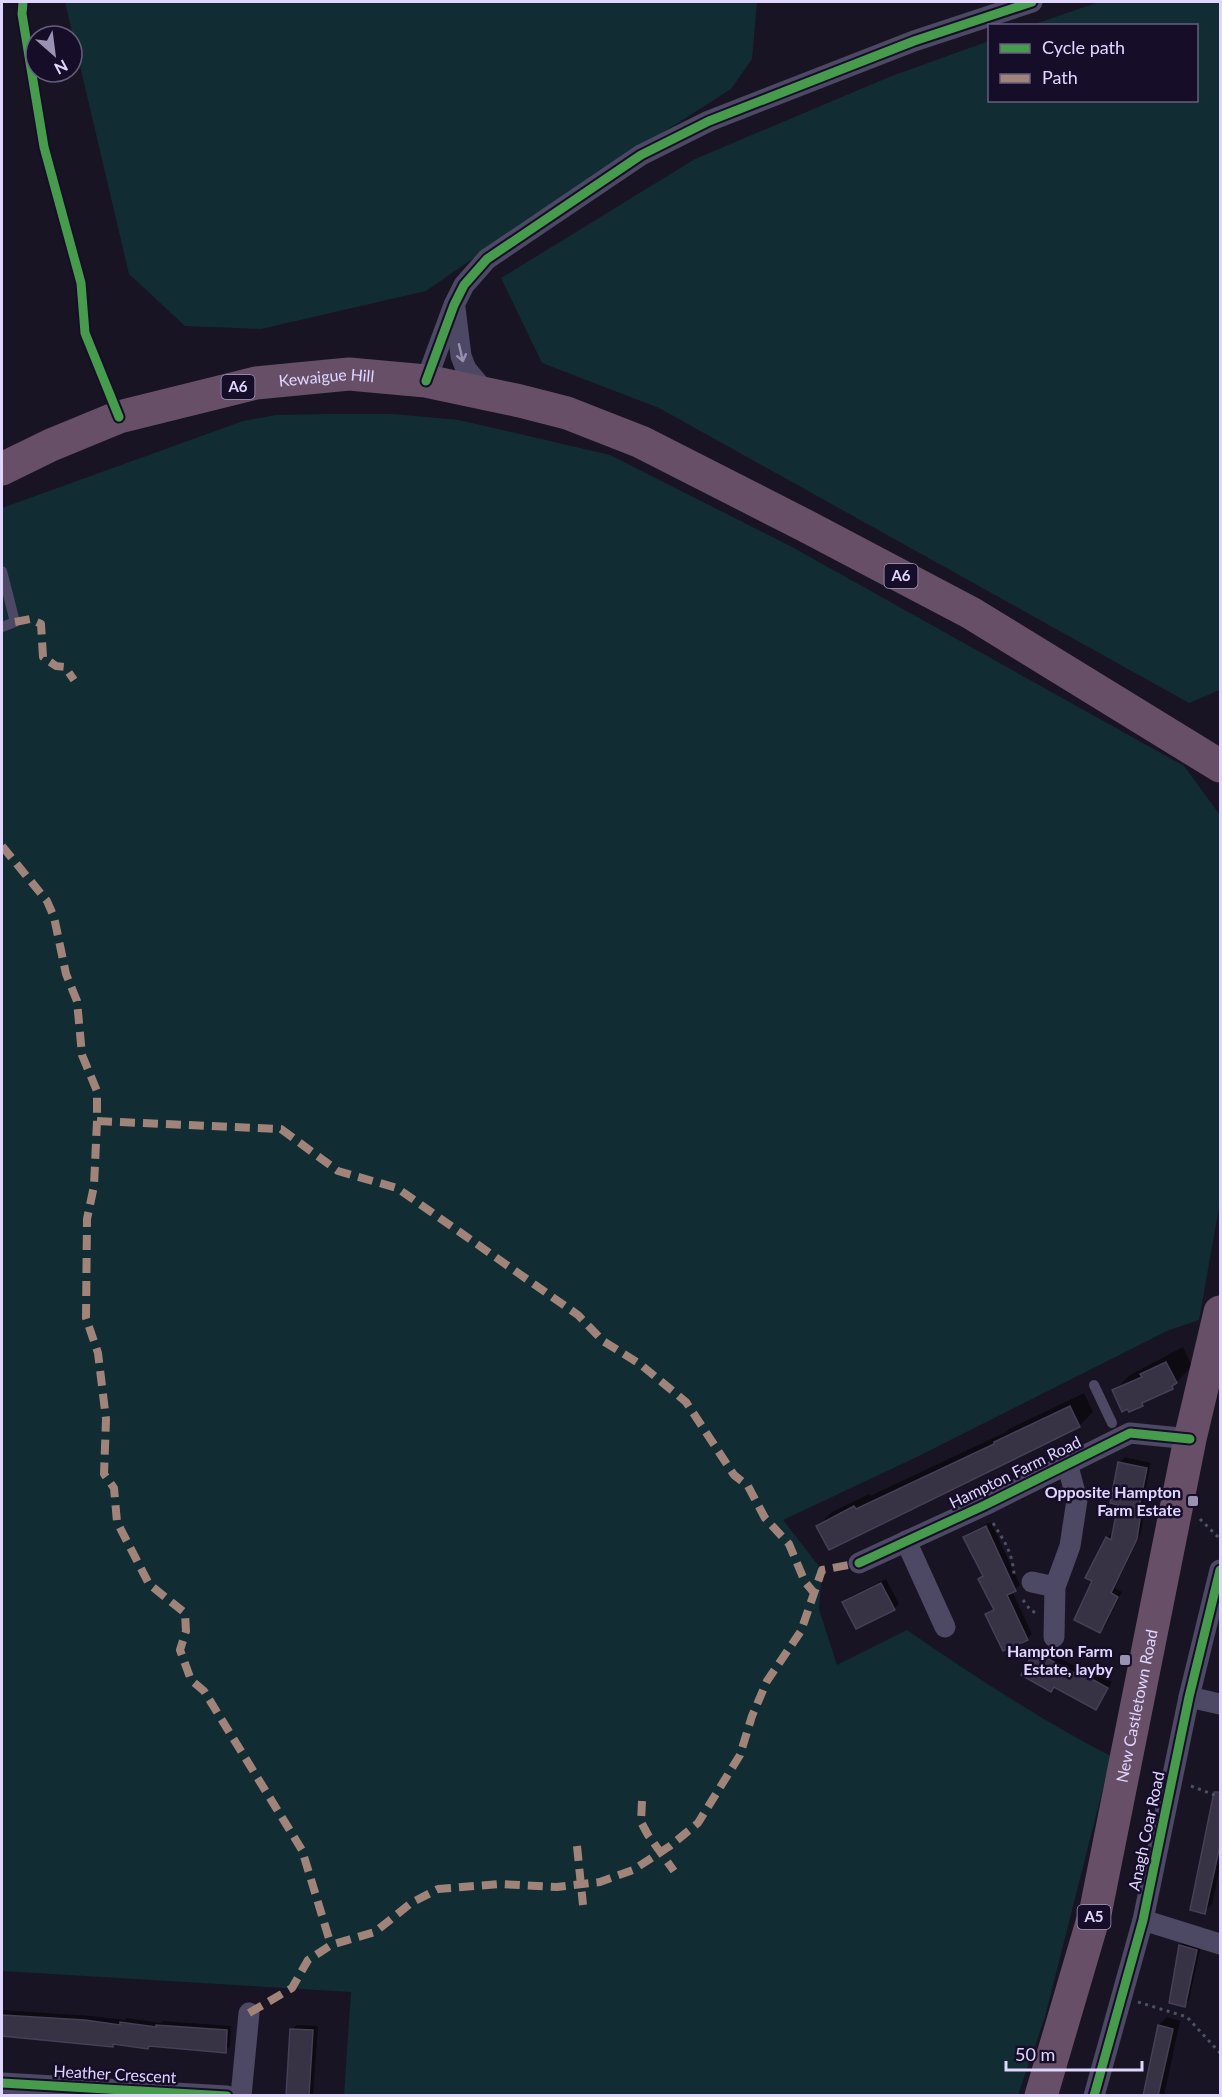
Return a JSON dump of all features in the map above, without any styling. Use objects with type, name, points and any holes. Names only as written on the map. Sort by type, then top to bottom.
[{"type":"highway","name":"Kewaigue Hill","points":[[2,469],[51,445],[119,417],[256,384],[349,374],[426,381],[488,394]]},
{"type":"highway","name":"A6","points":[[488,394],[567,413],[641,442],[971,613],[1221,766]]},
{"type":"highway","name":"New Castletown Road","points":[[1041,2096],[1096,1909],[1190,1439],[1221,1312]]},
{"type":"street","points":[[426,381],[454,305],[464,285],[488,259],[641,155],[709,121],[914,41],[1032,2]]},
{"type":"street","points":[[454,305],[461,356],[466,369],[488,394]]},
{"type":"street","name":"Hampton Farm Road","points":[[859,1563],[985,1505],[1067,1463],[1116,1430],[1190,1439]]},
{"type":"street","points":[[1054,1637],[1055,1587],[1070,1546],[1077,1500],[1067,1463]]},
{"type":"street","points":[[906,1541],[945,1627]]},
{"type":"street","name":"Anagh Coar Road","points":[[1094,2096],[1143,1920],[1189,1697],[1221,1570]]},
{"type":"street","points":[[1022,1585],[1055,1587]]},
{"type":"street","points":[[1189,1697],[1221,1704]]},
{"type":"street","points":[[1143,1920],[1221,1944]]},
{"type":"street","points":[[241,2096],[249,2013]]},
{"type":"street","name":"Heather Crescent","points":[[2,2083],[227,2096]]},
{"type":"lane","points":[[2,571],[15,621],[2,627]]},
{"type":"lane","points":[[1094,1385],[1116,1430]]},
{"type":"path","points":[[985,1505],[993,1525],[1005,1540],[1022,1585],[1024,1603],[1031,1611],[1040,1614],[1053,1611]]},
{"type":"path","points":[[1193,1513],[1221,1539]]},
{"type":"path","points":[[1172,1778],[1221,1797]]},
{"type":"path","points":[[1121,1996],[1187,2017],[1221,2053]]},
{"type":"green space","points":[[65,2],[757,2],[752,59],[731,89],[568,193],[426,291],[261,329],[185,326],[129,274],[84,83],[84,24],[70,24]]},
{"type":"green space","points":[[1099,2],[1220,2],[1220,690],[1189,703],[659,408],[542,363],[501,278],[695,159],[889,77],[988,41],[988,102],[1198,102],[1198,24],[1035,24]]},
{"type":"green space","points":[[394,414],[459,420],[610,455],[792,547],[1184,766],[1220,815],[1220,1202],[1199,1320],[1167,1331],[919,1456],[783,1520],[822,1570],[819,1609],[837,1665],[907,1630],[1033,1712],[1111,1756],[1045,2017],[1018,2095],[344,2095],[351,1992],[2,1971],[2,508],[243,421],[276,415]]},
{"type":"building","points":[[1166,1362],[1177,1383],[1172,1386],[1173,1389],[1142,1403],[1143,1406],[1129,1412],[1127,1409],[1122,1412],[1112,1390],[1142,1377],[1140,1374]]},
{"type":"building","points":[[1070,1406],[1080,1427],[829,1550],[816,1526],[854,1506],[856,1509],[994,1444]]},
{"type":"building","points":[[1118,1462],[1147,1468],[1138,1513],[1141,1513],[1137,1539],[1111,1593],[1118,1597],[1100,1633],[1074,1620],[1092,1581],[1085,1578],[1106,1537],[1111,1540],[1118,1505],[1110,1503]]},
{"type":"building","points":[[986,1526],[1016,1591],[1007,1595],[1028,1640],[1003,1651],[985,1614],[994,1610],[978,1579],[983,1576],[963,1537]]},
{"type":"building","points":[[881,1583],[895,1610],[856,1629],[842,1602]]},
{"type":"building","points":[[1034,1651],[1081,1677],[1083,1674],[1108,1688],[1096,1710],[1054,1687],[1051,1692],[1021,1675]]},
{"type":"building","points":[[1214,1792],[1221,1792],[1221,1841],[1205,1914],[1190,1910]]},
{"type":"building","points":[[1179,1945],[1197,1950],[1185,2007],[1169,2003]]},
{"type":"building","points":[[2,2015],[85,2020],[120,2025],[120,2022],[156,2027],[156,2025],[227,2030],[226,2053],[149,2046],[148,2049],[113,2044],[113,2047],[2,2036]]},
{"type":"building","points":[[1158,2025],[1173,2029],[1158,2096],[1143,2096]]},
{"type":"building","points":[[290,2029],[313,2030],[309,2096],[286,2096]]},
{"type":"marked path","points":[[15,622],[30,619],[41,624],[43,657],[56,666],[65,667],[74,680]]},
{"type":"marked path","points":[[2,846],[47,901],[54,917],[66,974],[77,1001],[82,1055],[97,1091],[94,1186],[87,1219],[86,1318],[98,1353],[106,1419],[104,1474],[114,1488],[117,1522],[149,1584],[185,1613],[186,1631],[180,1650],[191,1680],[204,1691],[302,1850],[331,1945]]},
{"type":"marked path","points":[[97,1121],[281,1129],[338,1171],[397,1188],[578,1315],[603,1341],[640,1364],[686,1402],[734,1475],[748,1486],[765,1518],[789,1544],[805,1582],[815,1594]]},
{"type":"marked path","points":[[249,2013],[292,1988],[308,1960],[331,1945],[375,1932],[411,1903],[438,1889],[500,1884],[557,1887],[600,1882],[633,1870],[670,1846],[698,1823],[740,1755],[752,1716],[767,1681],[801,1631],[822,1570],[859,1563]]},
{"type":"marked path","points":[[642,1801],[641,1822],[674,1871]]},
{"type":"marked path","points":[[577,1846],[583,1905]]},
{"type":"cycle path","points":[[23,2],[22,14],[44,147],[81,283],[85,333],[119,417]]},
{"type":"cycle path","points":[[426,381],[454,305],[464,285],[487,259],[641,155],[709,121],[914,41],[1032,2]]},
{"type":"cycle path","points":[[859,1563],[985,1505],[1130,1433],[1190,1439]]},
{"type":"cycle path","points":[[1094,2096],[1143,1920],[1189,1697],[1220,1570]]},
{"type":"cycle path","points":[[2,2083],[227,2096]]},
{"type":"place","name":"Opposite Hampton Farm Estate","points":[[1193,1501]]},
{"type":"place","name":"Hampton Farm Estate, layby","points":[[1125,1660]]}]
